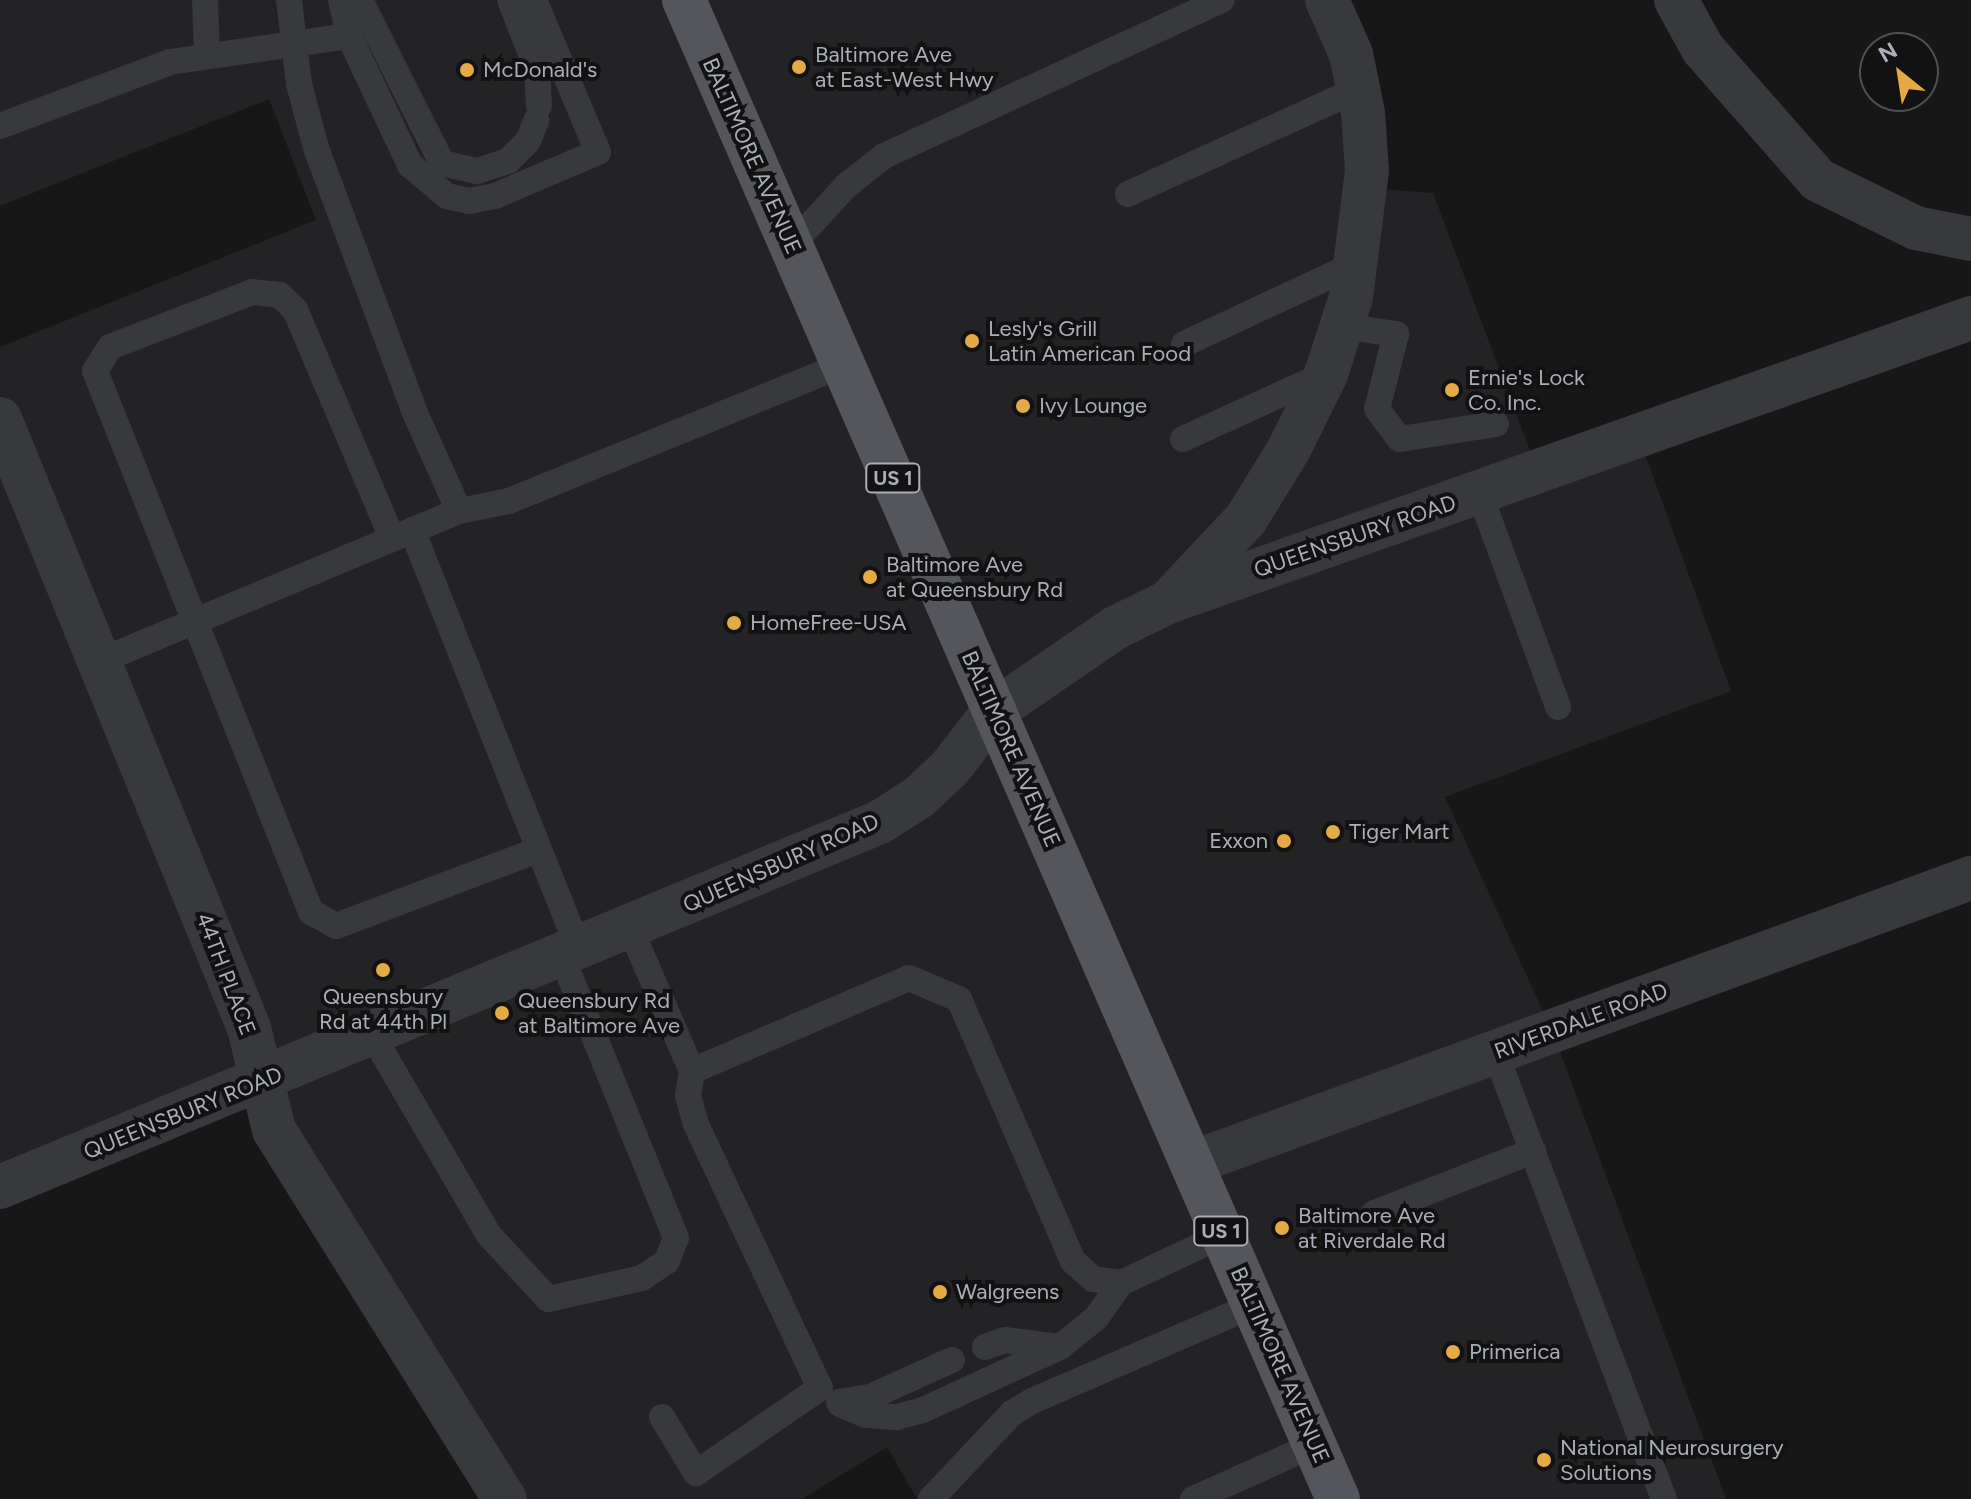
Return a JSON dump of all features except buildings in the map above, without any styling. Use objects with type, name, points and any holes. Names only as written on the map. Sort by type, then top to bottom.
[{"type":"main road","name":"BALTIMORE AVENUE","points":[[684,0],[1338,1499]]},
{"type":"street","points":[[1168,602],[1246,519],[1326,374],[1342,326],[1358,263],[1367,171],[1351,54],[1327,0]]},
{"type":"street","points":[[1676,0],[1703,49],[1818,180],[1916,228],[1971,239]]},
{"type":"street","name":"QUEENSBURY ROAD","points":[[0,1187],[263,1082],[880,822],[919,797],[950,768],[994,711],[1104,635],[1168,602],[1971,318]]},
{"type":"street","name":"44TH PLACE","points":[[0,419],[249,1028],[274,1130],[505,1499]]},
{"type":"street","name":"RIVERDALE ROAD","points":[[1192,1163],[1971,878]]},
{"type":"lane","points":[[205,0],[207,55]]},
{"type":"lane","points":[[289,0],[299,84],[331,192],[415,413],[459,511]]},
{"type":"lane","points":[[341,0],[349,36],[410,165],[447,196],[469,201],[495,196],[598,152],[534,0]]},
{"type":"lane","points":[[360,0],[442,163],[477,171],[508,161],[528,141],[538,114],[537,69],[510,0]]},
{"type":"lane","points":[[791,246],[846,186],[884,156],[1222,0]]},
{"type":"lane","points":[[0,126],[170,62],[349,36]]},
{"type":"lane","points":[[1128,194],[1358,89]]},
{"type":"lane","points":[[1184,344],[1358,263]]},
{"type":"lane","points":[[373,1036],[489,1235],[548,1299],[642,1278],[667,1261],[676,1238],[570,953],[538,850],[402,534],[295,310],[280,295],[252,292],[110,347],[95,371],[192,622],[311,912],[336,926],[538,850]]},
{"type":"lane","points":[[1342,326],[1396,334],[1377,409],[1400,439],[1496,424]]},
{"type":"lane","points":[[100,661],[459,511],[509,501],[843,365]]},
{"type":"lane","points":[[1183,439],[1326,374]]},
{"type":"lane","points":[[1479,492],[1558,707]]},
{"type":"lane","points":[[630,928],[692,1071],[688,1096],[696,1124],[830,1396],[866,1415],[897,1417],[923,1410],[1060,1347],[1096,1318],[1121,1283],[1223,1235]]},
{"type":"lane","points":[[692,1071],[909,978],[959,999],[1073,1261],[1093,1279],[1121,1283]]},
{"type":"lane","points":[[1495,1052],[1664,1499]]},
{"type":"lane","points":[[1374,1213],[1533,1151]]},
{"type":"lane","points":[[931,1499],[1012,1413],[1032,1401],[1254,1305]]},
{"type":"lane","points":[[985,1347],[1005,1340],[1060,1347]]},
{"type":"lane","points":[[662,1417],[696,1473],[830,1396],[870,1397],[952,1360]]},
{"type":"lane","points":[[1208,1496],[1314,1445]]},
{"type":"shaded area","points":[[0,0],[1329,0],[1367,188],[1433,193],[1538,472],[1638,435],[1731,691],[1445,797],[1553,1033],[1726,1499],[917,1499],[887,1447],[802,1499],[505,1499],[263,1082],[0,1187],[0,347],[316,220],[269,99],[0,206]]},
{"type":"place","name":"Baltimore Ave at East-West Hwy","points":[[799,67]]},
{"type":"place","name":"McDonald's","points":[[467,70]]},
{"type":"place","name":"Lesly's Grill Latin American Food","points":[[972,341]]},
{"type":"place","name":"Ernie's Lock Co. Inc.","points":[[1452,390]]},
{"type":"place","name":"Ivy Lounge","points":[[1023,406]]},
{"type":"place","name":"Baltimore Ave at Queensbury Rd","points":[[870,577]]},
{"type":"place","name":"HomeFree-USA","points":[[734,623]]},
{"type":"place","name":"Tiger Mart","points":[[1333,832]]},
{"type":"place","name":"Exxon","points":[[1284,841]]},
{"type":"place","name":"Queensbury Rd at 44th Pl","points":[[383,970]]},
{"type":"place","name":"Queensbury Rd at Baltimore Ave","points":[[502,1013]]},
{"type":"place","name":"Baltimore Ave at Riverdale Rd","points":[[1282,1228]]},
{"type":"place","name":"Walgreens","points":[[940,1292]]},
{"type":"place","name":"Primerica","points":[[1453,1352]]},
{"type":"place","name":"National Neurosurgery Solutions","points":[[1544,1460]]}]
